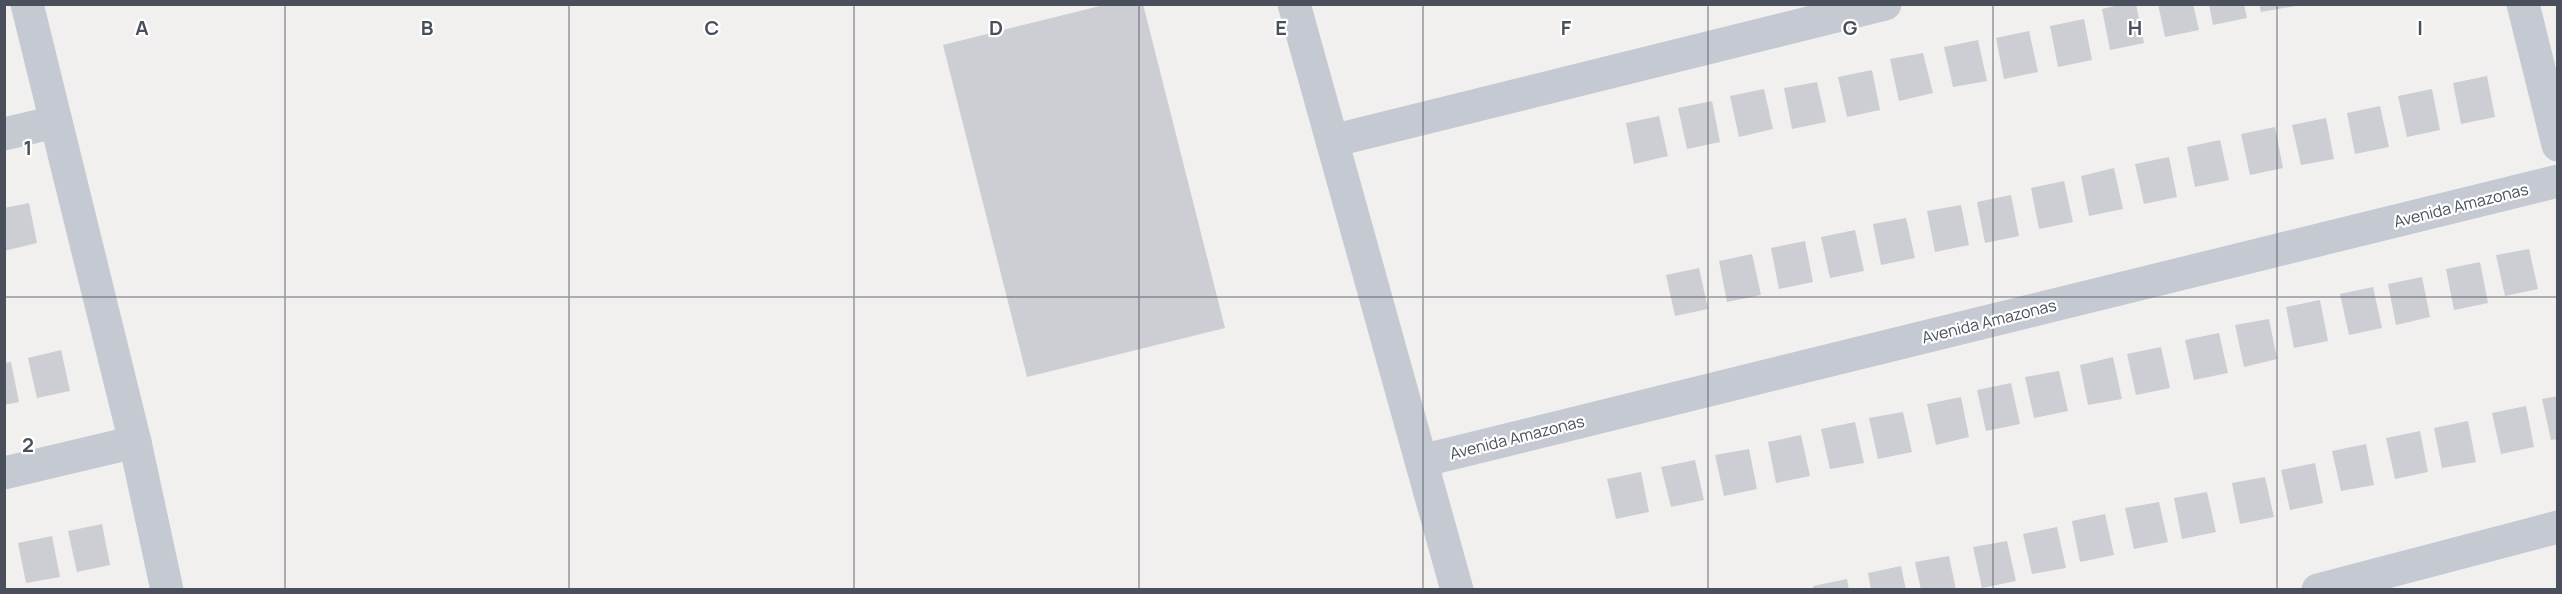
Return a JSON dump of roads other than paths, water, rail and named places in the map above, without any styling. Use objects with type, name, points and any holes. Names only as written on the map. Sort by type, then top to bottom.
[{"type":"street","points":[[27,4],[135,442],[167,590]]},
{"type":"street","points":[[1294,4],[1456,590]]},
{"type":"street","points":[[1332,141],[1885,4]]},
{"type":"street","points":[[2523,4],[2558,146]]},
{"type":"street","points":[[4,134],[55,122]]},
{"type":"street","name":"Avenida Amazonas","points":[[1421,461],[2558,181]]},
{"type":"street","points":[[4,473],[135,442]]},
{"type":"street","points":[[2318,590],[2558,527]]}]
